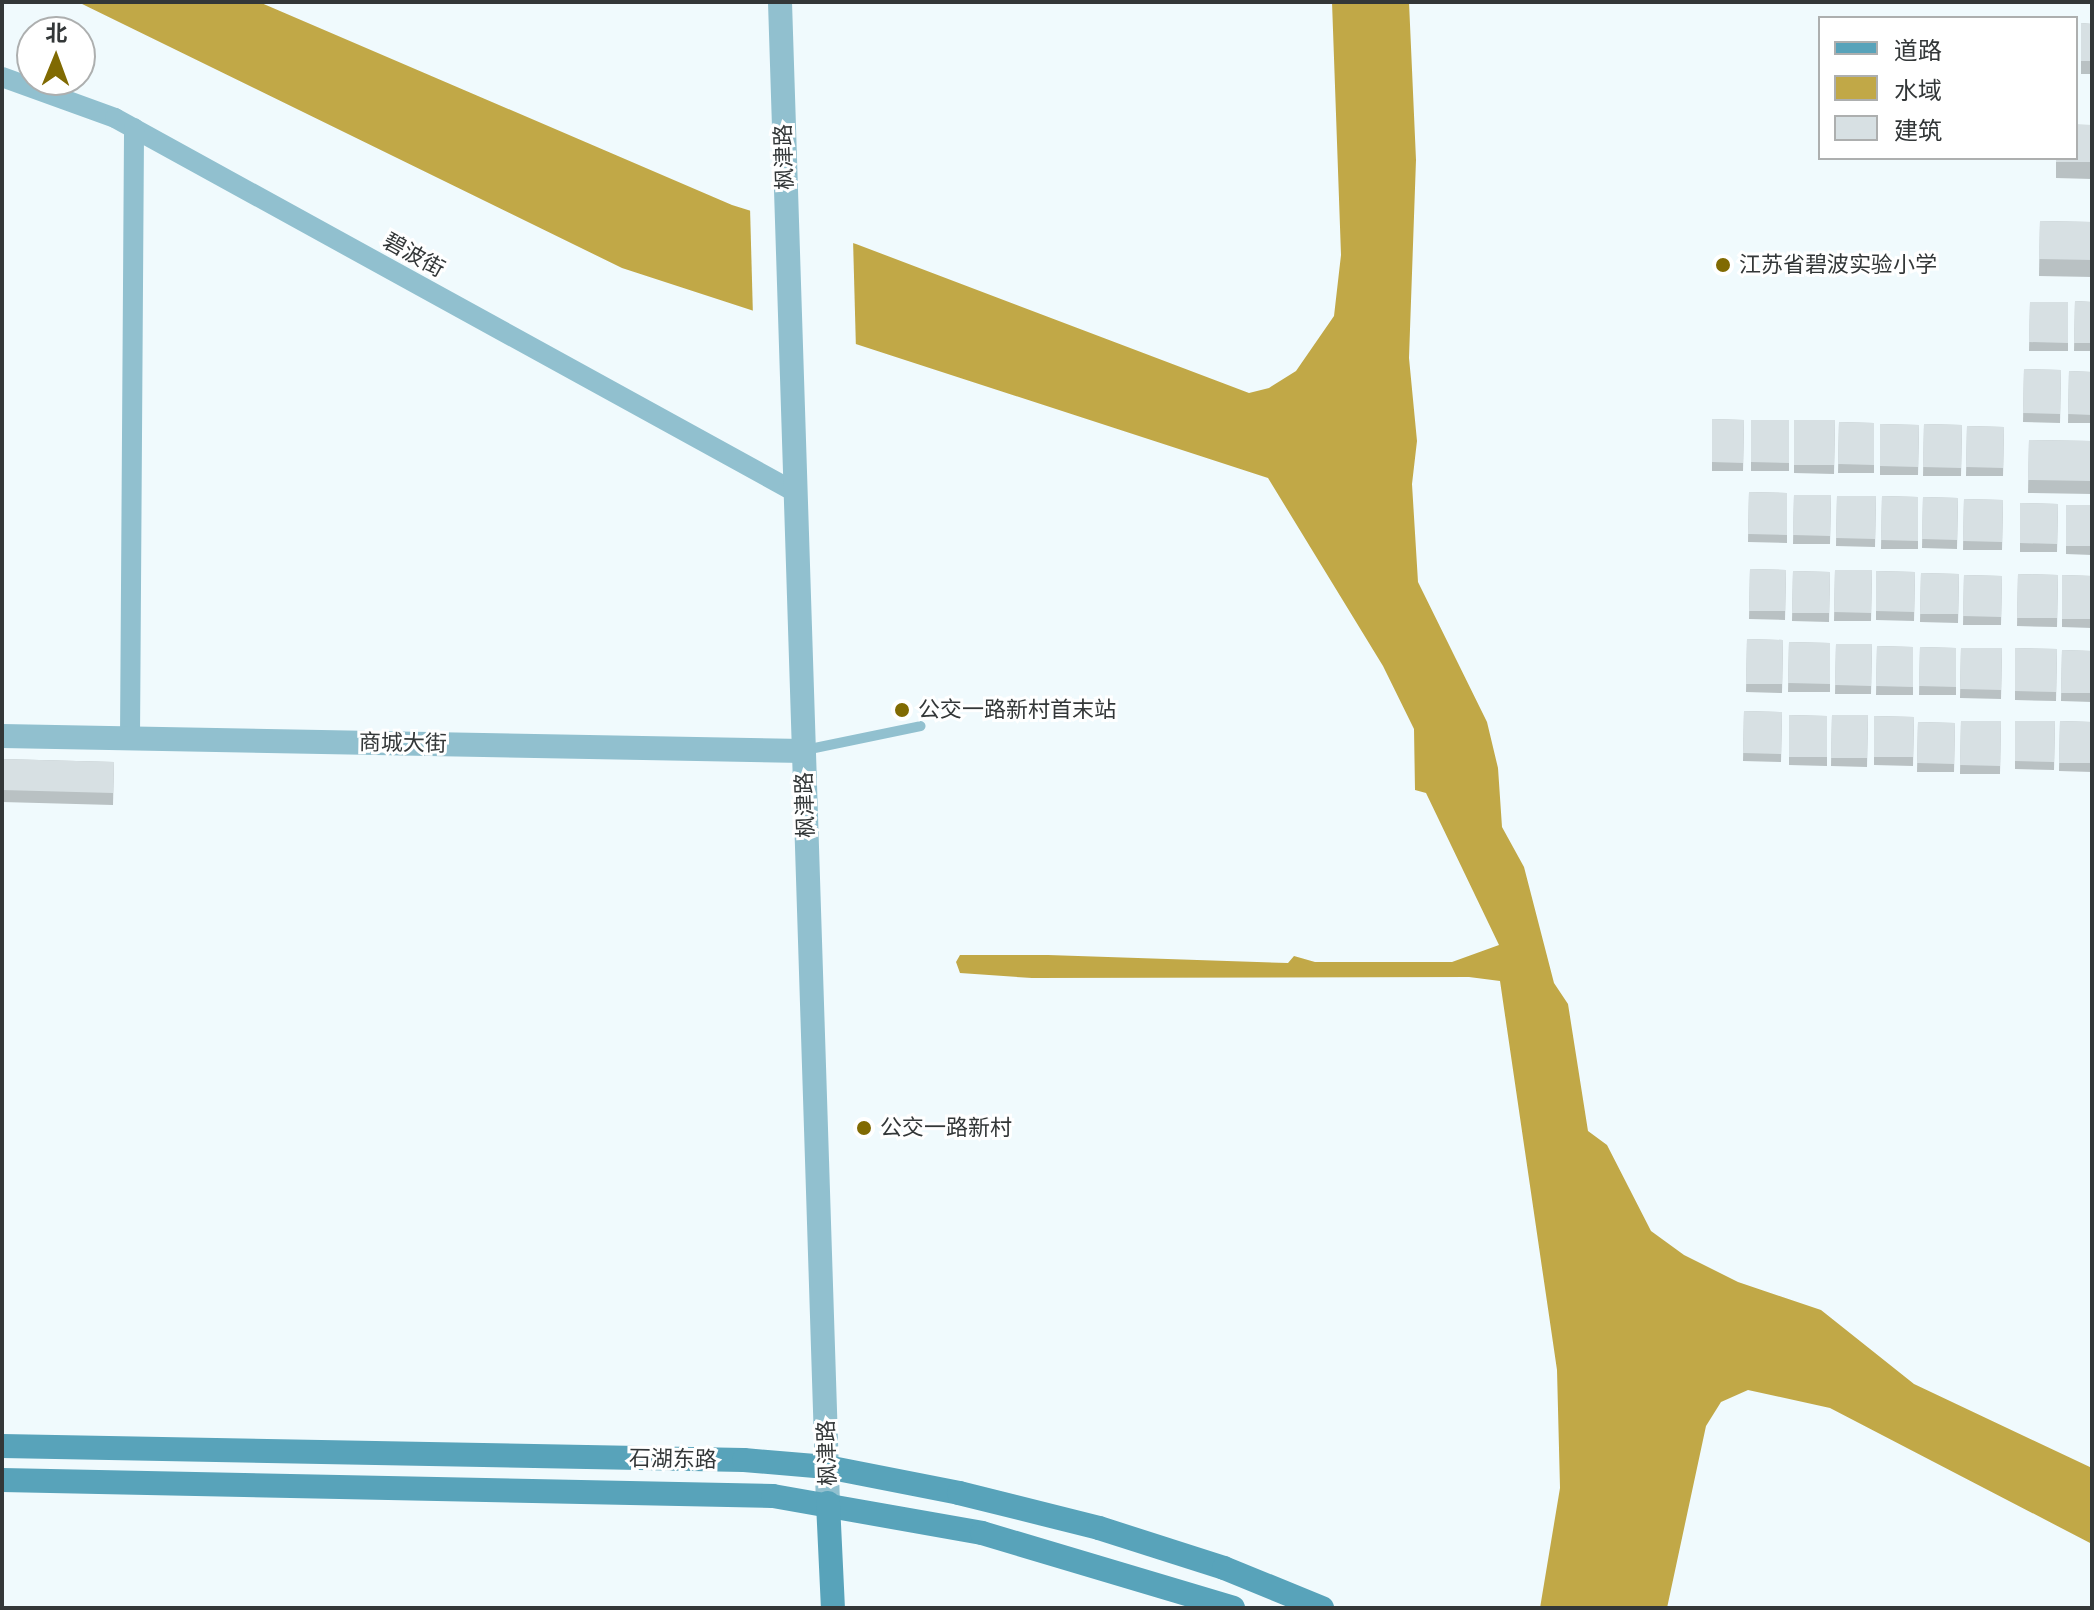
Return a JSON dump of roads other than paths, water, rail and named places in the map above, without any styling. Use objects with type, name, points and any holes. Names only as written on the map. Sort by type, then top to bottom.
[{"type":"main road","name":"石湖东路","points":[[2,1446],[744,1460],[827,1467],[959,1493],[1099,1528],[1224,1568],[1322,1608]]},
{"type":"main road","name":"石湖东路","points":[[2,1480],[740,1494],[828,1503],[994,1536],[1233,1608]]},
{"type":"main road","name":"枫津路","points":[[828,1503],[833,1608]]},
{"type":"street","name":"枫津路","points":[[780,2],[828,1503]]},
{"type":"street","name":"碧波街","points":[[2,77],[64,97],[134,128],[795,492]]},
{"type":"street","points":[[130,738],[134,128]]},
{"type":"street","name":"商城大街","points":[[2,736],[803,751]]},
{"type":"lane","points":[[803,751],[921,726]]},
{"type":"water","points":[[78,2],[259,2],[732,205],[856,244],[1249,393],[1269,388],[1296,371],[1334,316],[1341,255],[1332,2],[1409,2],[1416,160],[1409,358],[1417,441],[1412,484],[1418,582],[1487,722],[1498,768],[1502,827],[1524,867],[1554,983],[1568,1004],[1588,1131],[1607,1145],[1651,1231],[1684,1255],[1738,1282],[1821,1310],[1914,1384],[2092,1468],[2092,1544],[1830,1408],[1748,1390],[1721,1402],[1706,1426],[1667,1608],[1540,1608],[1560,1488],[1557,1370],[1500,981],[1469,977],[1032,978],[960,973],[956,962],[960,955],[1048,955],[1288,963],[1294,956],[1315,962],[1452,962],[1499,945],[1426,793],[1415,790],[1414,729],[1383,666],[1268,478],[622,268]]},
{"type":"place","name":"江苏省碧波实验小学","points":[[1723,265]]},
{"type":"place","name":"公交一路新村首末站","points":[[902,710]]},
{"type":"place","name":"公交一路新村","points":[[864,1128]]}]
